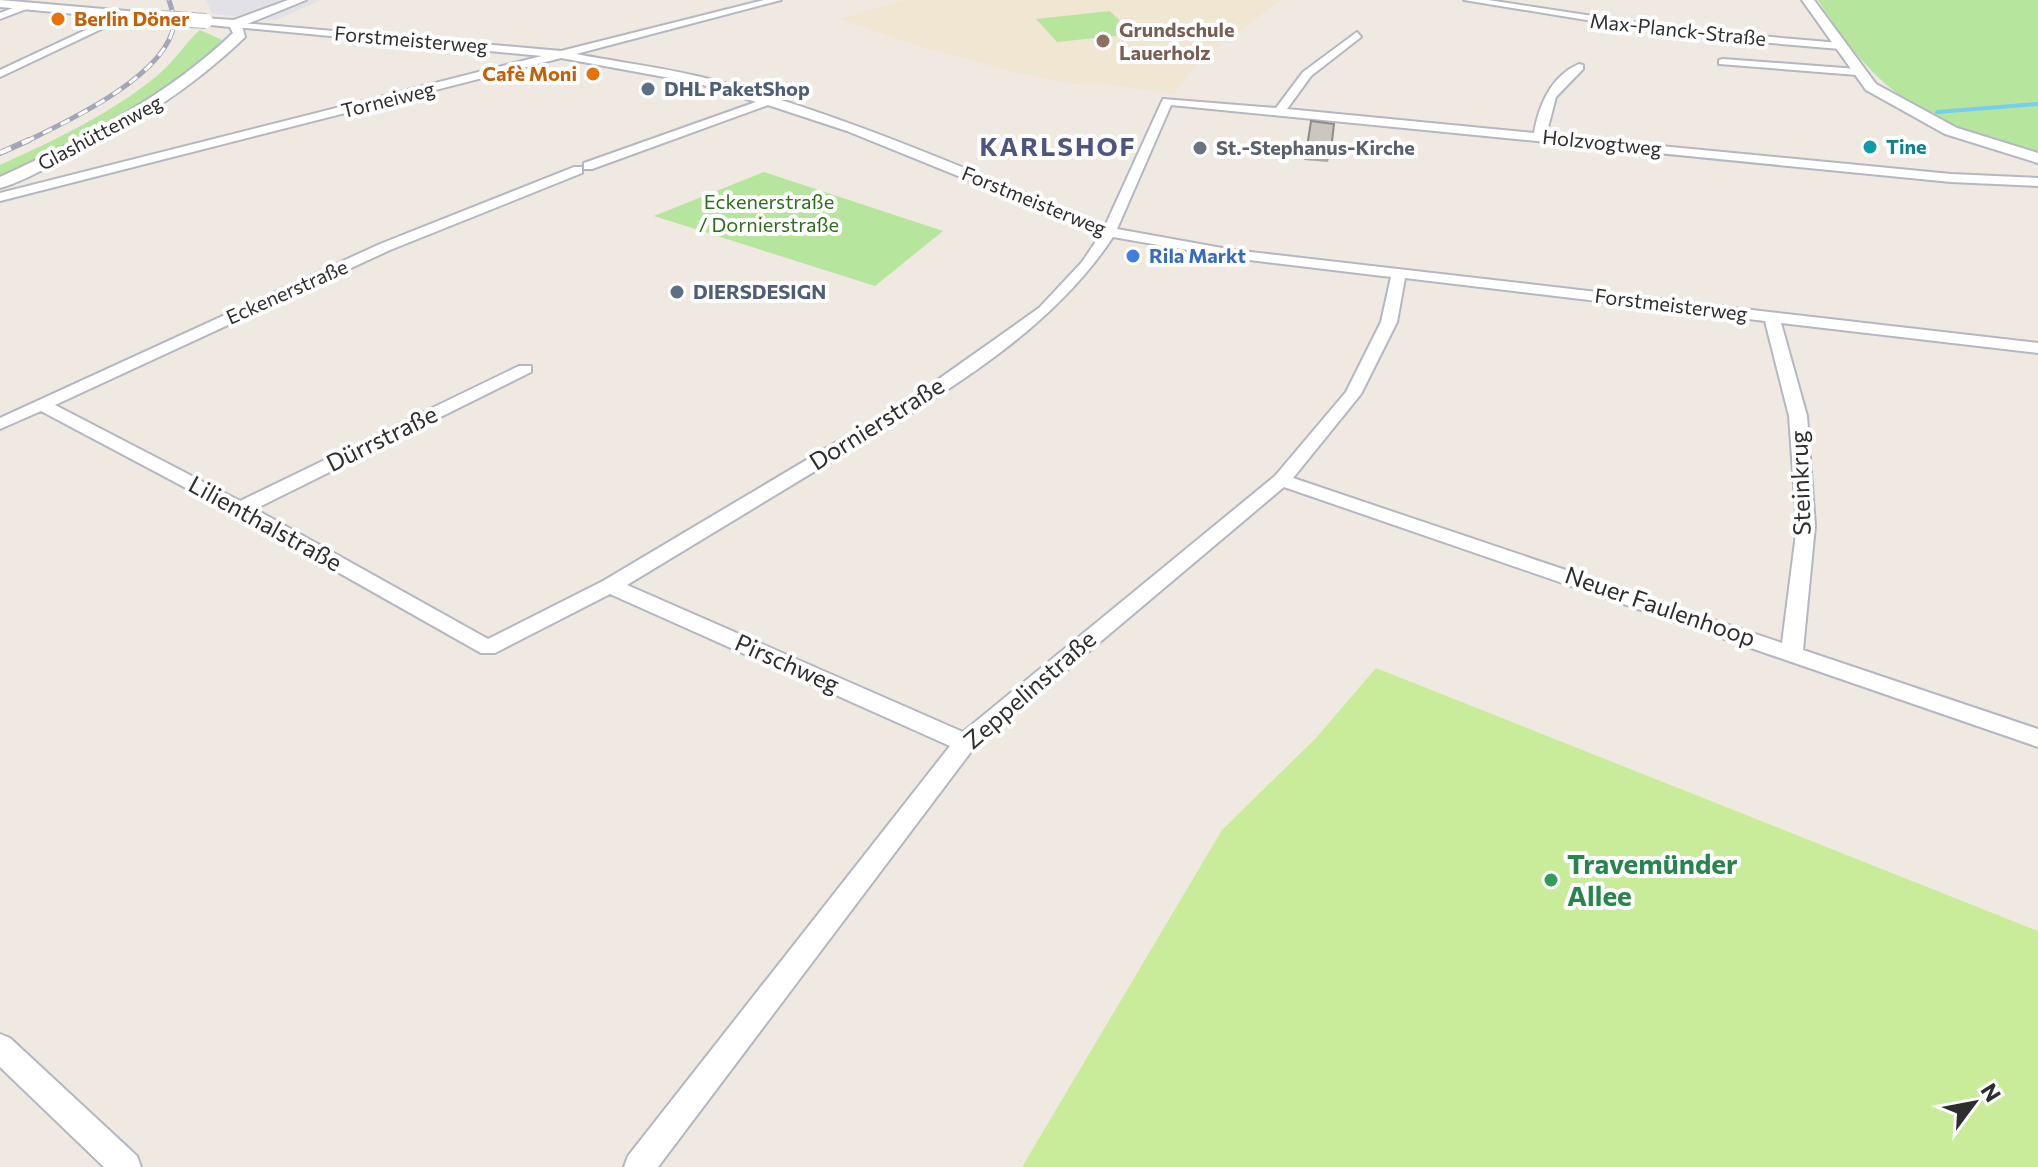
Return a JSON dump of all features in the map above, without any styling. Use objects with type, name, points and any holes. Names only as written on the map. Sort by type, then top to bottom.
[{"type":"street","points":[[0,3],[235,24],[300,0]]},
{"type":"street","name":"Torneiweg","points":[[0,197],[776,0]]},
{"type":"street","name":"Max-Planck-Straße","points":[[1469,0],[1678,32],[1840,46]]},
{"type":"street","points":[[1808,0],[1857,72],[1871,87],[1937,125],[2038,158]]},
{"type":"street","points":[[0,16],[26,6]]},
{"type":"street","points":[[0,74],[126,15]]},
{"type":"street","name":"Forstmeisterweg","points":[[235,24],[564,55],[691,78],[851,128],[1109,232],[1233,254],[2038,348]]},
{"type":"street","name":"Glashüttenweg","points":[[0,183],[71,151],[176,92],[208,68],[240,34],[235,24]]},
{"type":"street","points":[[1280,111],[1307,74],[1357,35]]},
{"type":"street","points":[[1723,62],[1857,72]]},
{"type":"street","points":[[1540,137],[1543,110],[1553,87],[1579,67]]},
{"type":"street","name":"Eckenerstraße","points":[[0,424],[385,247],[583,168],[769,101]]},
{"type":"street","name":"Holzvogtweg","points":[[1167,101],[1951,178],[2038,182]]},
{"type":"street","name":"Dornierstraße","points":[[488,648],[610,586],[925,397],[1044,311],[1087,265],[1109,232],[1167,101]]},
{"type":"street","name":"Zeppelinstraße","points":[[639,1167],[965,743],[1281,480],[1353,394],[1389,322],[1399,273]]},
{"type":"street","name":"Steinkrug","points":[[1772,317],[1798,416],[1806,526],[1792,651]]},
{"type":"street","name":"Dürrstraße","points":[[240,509],[525,369]]},
{"type":"street","name":"Lilienthalstraße","points":[[40,404],[240,509],[488,648]]},
{"type":"street","name":"Neuer Faulenhoop","points":[[1281,480],[1792,651],[2038,738]]},
{"type":"street","name":"Pirschweg","points":[[610,586],[965,743]]},
{"type":"street","points":[[0,1048],[126,1167]]},
{"type":"shaded area","points":[[206,0],[321,0],[276,20],[212,14]]},
{"type":"shaded area","points":[[904,0],[1281,0],[1195,65],[1174,94],[1097,83],[1073,84],[1014,72],[915,45],[840,19]]},
{"type":"green space","points":[[1818,0],[2038,0],[2038,154],[1965,129],[1910,102],[1864,63]]},
{"type":"green space","points":[[1110,11],[1133,34],[1057,42],[1036,19]]},
{"type":"green space","points":[[200,30],[222,40],[203,62],[179,82],[88,136],[0,177],[0,165],[82,125],[140,89],[164,69]]},
{"type":"green space","name":"Eckenerstraße / Dornierstraße","points":[[764,172],[943,231],[875,286],[654,216]]},
{"type":"green space","name":"Travemünder Allee","points":[[1376,668],[2038,931],[2038,1167],[1022,1167],[1222,830],[1316,738]]},
{"type":"building","points":[[1311,121],[1334,124],[1331,150],[1307,147]]},
{"type":"waterway","points":[[1937,112],[2038,104]]},
{"type":"railway","points":[[29,140],[88,110],[135,79],[154,62],[167,43],[174,24],[169,0]]},
{"type":"railway","points":[[0,153],[29,140]]},
{"type":"railway","points":[[25,142],[29,140]]},
{"type":"place","name":"Berlin Döner","points":[[58,19]]},
{"type":"place","name":"Grundschule Lauerholz","points":[[1103,41]]},
{"type":"place","name":"Cafè Moni","points":[[593,74]]},
{"type":"place","name":"DHL PaketShop","points":[[648,89]]},
{"type":"place","name":"Tine","points":[[1870,147]]},
{"type":"place","name":"St.-Stephanus-Kirche","points":[[1200,148]]},
{"type":"place","name":"Rila Markt","points":[[1133,256]]},
{"type":"place","name":"DIERSDESIGN","points":[[677,292]]},
{"type":"place","name":"Travemünder Allee","points":[[1551,880]]},
{"type":"district","name":"KARLSHOF","points":[[1058,147]]}]
